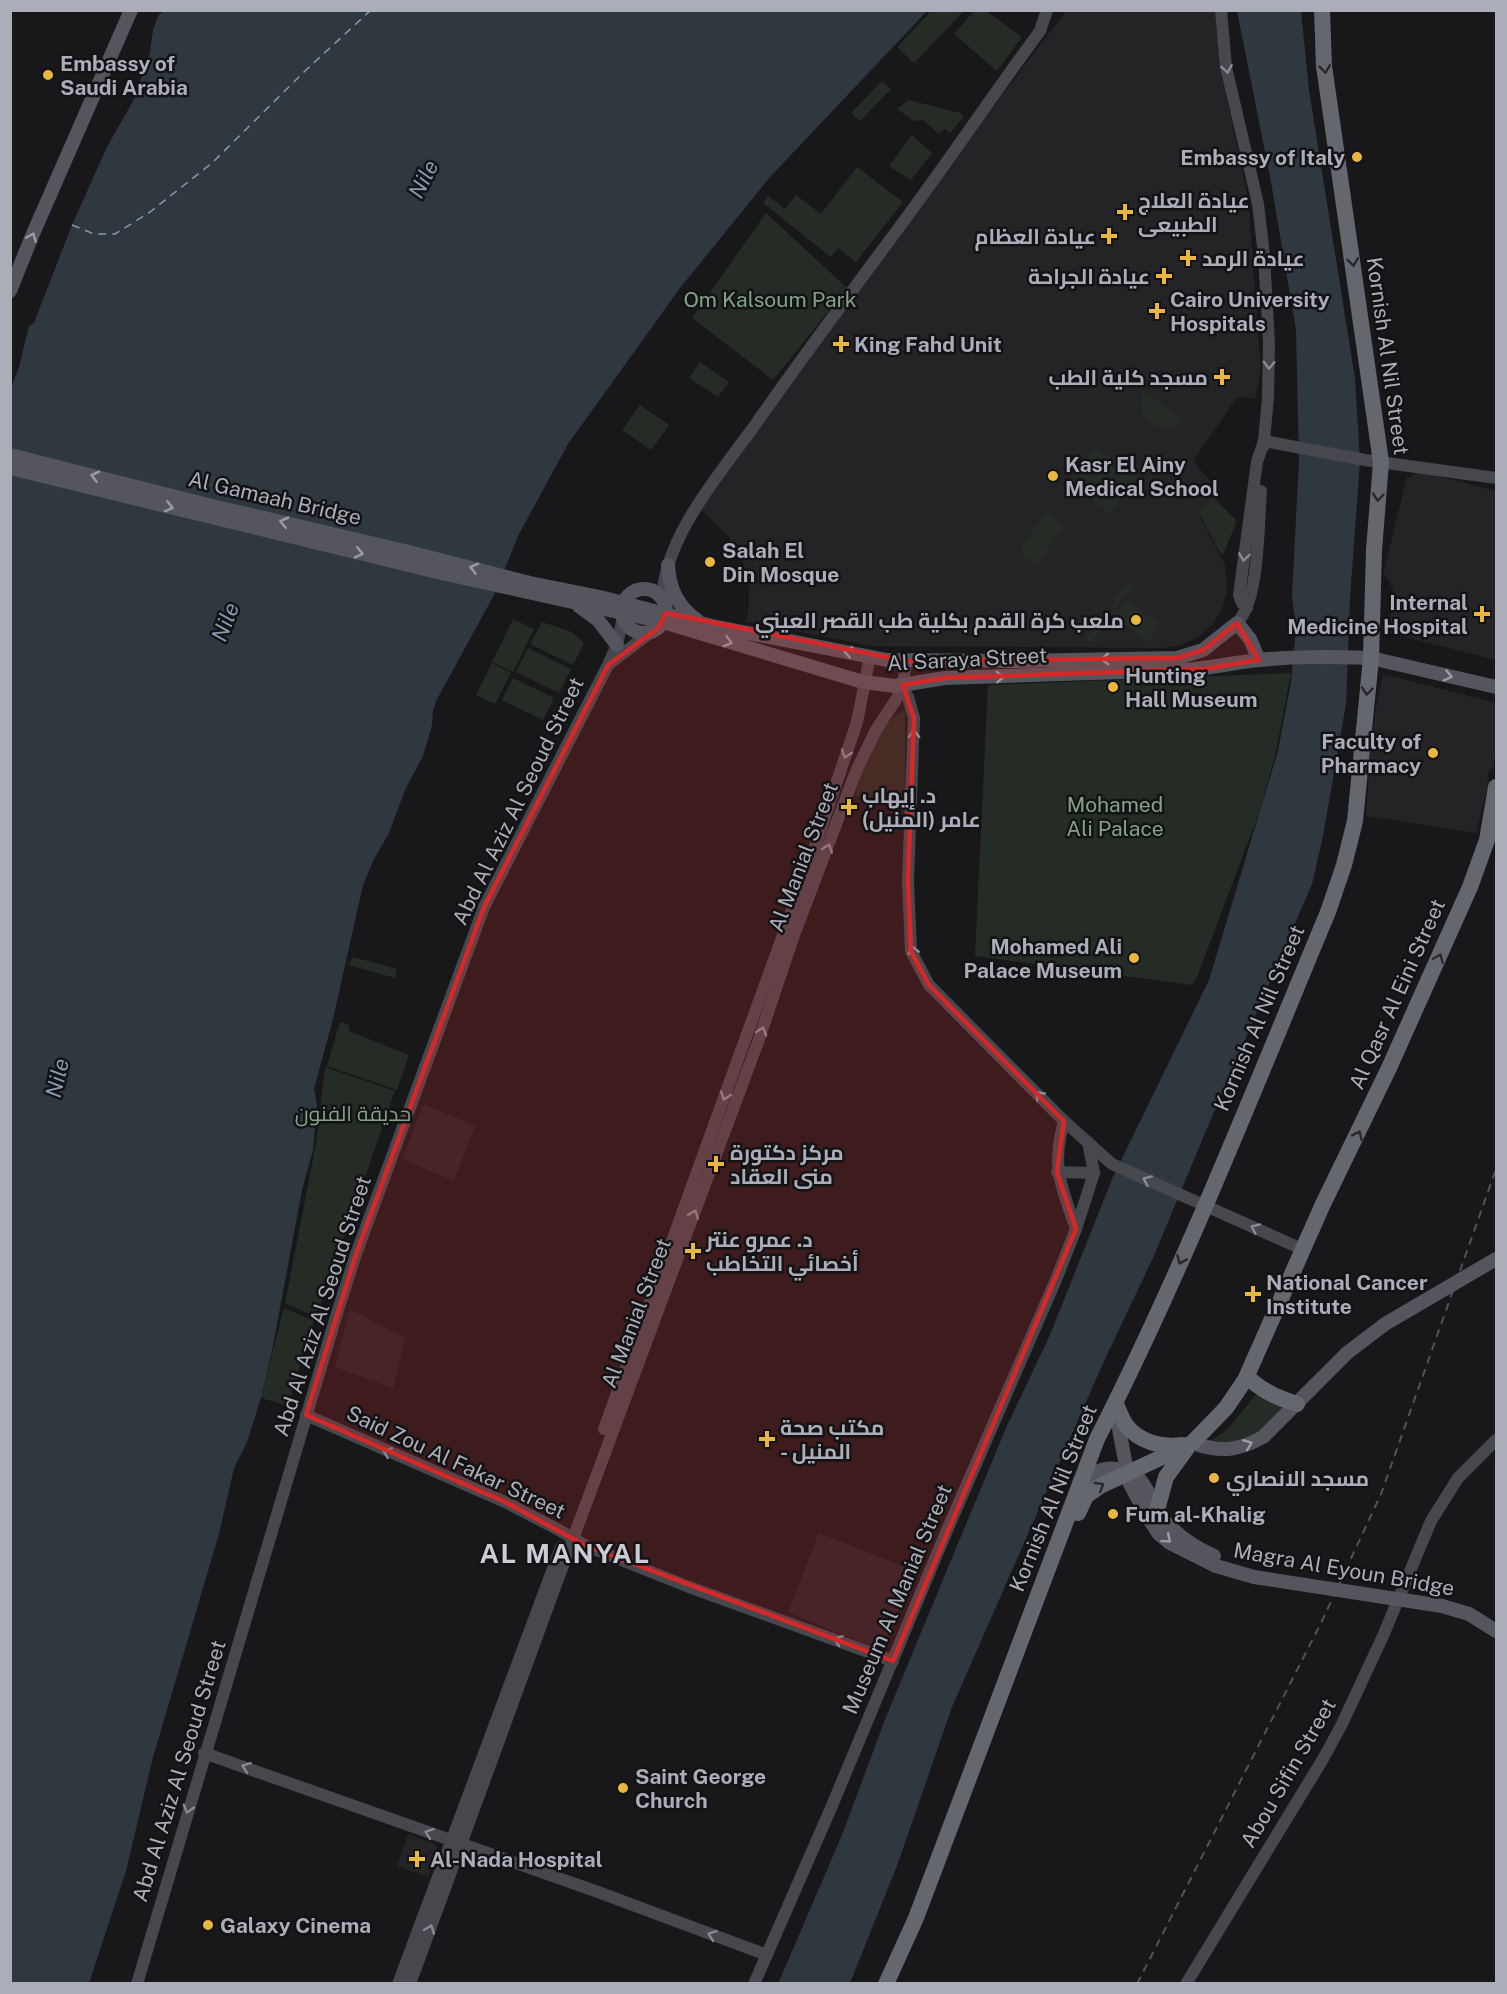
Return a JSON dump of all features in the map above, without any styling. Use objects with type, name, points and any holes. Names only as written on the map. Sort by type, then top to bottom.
[{"type":"highway","name":"Kornish Al Nil Street","points":[[886,1983],[916,1918],[1078,1485],[1097,1439],[1115,1405],[1205,1207],[1328,912],[1344,865],[1355,821],[1362,658],[1374,550],[1380,464],[1324,66],[1322,10]]},
{"type":"highway","name":"Al Qasr Al Eini Street","points":[[1194,1440],[1226,1408],[1245,1380],[1437,964],[1470,887],[1492,833],[1497,787]]},
{"type":"highway","name":"Al Qasr Al Eini Street","points":[[1127,1472],[1215,1429],[1234,1410],[1252,1381],[1329,1211],[1343,1165]]},
{"type":"highway","points":[[1252,1381],[1277,1398],[1297,1404]]},
{"type":"highway","points":[[1115,1405],[1126,1425],[1145,1440],[1168,1446],[1180,1446],[1194,1440]]},
{"type":"highway","points":[[1157,1510],[1166,1477],[1194,1440]]},
{"type":"highway","name":"Kornish Al Nil Street","points":[[896,1983],[943,1878],[1083,1501],[1090,1492],[1127,1472]]},
{"type":"main road","points":[[10,291],[131,10]]},
{"type":"main road","name":"Al Gamaah Bridge","points":[[10,455],[212,506],[409,552],[529,588]]},
{"type":"main road","name":"Al Gamaah Bridge","points":[[10,468],[529,588]]},
{"type":"main road","points":[[668,565],[669,580],[678,601],[701,623]]},
{"type":"main road","name":"Al Saraya Street","points":[[529,588],[574,603],[701,623],[906,661],[1177,658],[1203,650],[1237,623]]},
{"type":"main road","name":"Al Saraya Street","points":[[529,588],[623,611]]},
{"type":"main road","points":[[642,590],[651,591],[662,599],[664,618],[658,628],[642,633],[633,631],[627,625],[623,611],[629,595],[642,590]]},
{"type":"main road","points":[[574,603],[588,611],[617,645]]},
{"type":"main road","name":"Al Saraya Street","points":[[664,618],[863,682],[887,687],[902,687],[945,678],[1205,669],[1274,658],[1362,658],[1497,687]]},
{"type":"main road","points":[[1237,623],[1250,639],[1259,660]]},
{"type":"main road","points":[[1194,1440],[1212,1449],[1230,1450],[1252,1443],[1272,1429],[1347,1353],[1385,1324],[1497,1259]]},
{"type":"main road","points":[[1115,1405],[1131,1487],[1160,1534],[1184,1551],[1217,1562]]},
{"type":"main road","points":[[1078,1485],[1102,1469],[1112,1467],[1135,1475],[1167,1524],[1217,1562]]},
{"type":"main road","name":"Magra Al Eyoun Bridge","points":[[1217,1562],[1419,1593],[1467,1605],[1497,1621]]},
{"type":"main road","name":"Magra Al Eyoun Bridge","points":[[1217,1562],[1254,1577],[1442,1606],[1468,1614],[1497,1631]]},
{"type":"street","points":[[1040,31],[1047,10]]},
{"type":"street","points":[[662,599],[664,576],[677,542],[719,473],[1040,31],[1058,10]]},
{"type":"street","name":"Al Saraya Street","points":[[1221,10],[1226,67],[1258,204],[1264,255],[1269,344],[1264,441],[1257,462],[1239,595],[1247,608],[1244,616],[1237,623]]},
{"type":"street","points":[[1264,441],[1380,464],[1497,478]]},
{"type":"street","name":"Abd Al Aziz Al Seoud Street","points":[[137,1983],[204,1753],[360,1244],[484,906],[617,645],[623,611]]},
{"type":"street","name":"Abd Al Aziz Al Seoud Street","points":[[608,664],[651,632]]},
{"type":"street","name":"Al Manial Street","points":[[398,1983],[455,1843],[554,1578],[806,872],[857,722],[863,682],[870,656]]},
{"type":"street","name":"Al Manial Street","points":[[569,1536],[754,1053],[794,935],[857,769],[876,730],[893,706],[902,687],[906,661]]},
{"type":"street","points":[[902,687],[908,697],[914,718],[908,881],[911,951],[929,985],[1064,1121],[1112,1164],[1304,1250]]},
{"type":"street","points":[[857,722],[868,723],[876,730]]},
{"type":"street","points":[[1064,1121],[1058,1146],[1057,1172],[1076,1229]]},
{"type":"street","name":"Museum Al Manial Street","points":[[754,1983],[831,1808],[1076,1229],[1094,1173],[1088,1142]]},
{"type":"street","points":[[1057,1172],[1094,1173]]},
{"type":"street","name":"Said Zou Al Fakar Street","points":[[306,1415],[505,1502],[586,1546],[694,1589],[893,1660]]},
{"type":"street","name":"Abou Sifin Street","points":[[1186,1983],[1342,1724],[1410,1574],[1431,1521],[1444,1498],[1458,1478],[1497,1440]]},
{"type":"street","points":[[204,1753],[767,1954]]},
{"type":"street","name":"Al Manial Street","points":[[410,1983],[455,1843]]},
{"type":"highlighted area","points":[[666,613],[906,661],[1177,658],[1203,650],[1237,623],[1259,660],[1205,669],[945,678],[903,685],[914,718],[908,881],[911,951],[929,985],[1064,1121],[1057,1172],[1076,1229],[893,1661],[586,1546],[505,1502],[306,1415],[356,1254],[484,907],[608,665],[658,628]]},
{"type":"shaded area","points":[[1066,11],[1216,11],[1220,68],[1248,197],[1261,368],[1255,399],[1244,397],[1236,399],[1193,461],[1218,490],[1199,514],[1225,565],[1227,592],[1222,610],[1212,625],[1198,637],[1181,645],[1163,648],[873,646],[746,622],[749,584],[744,564],[729,537],[700,509],[940,177]]},
{"type":"shaded area","points":[[1418,471],[1496,491],[1496,660],[1389,633],[1391,627],[1388,626],[1393,605],[1390,603],[1394,587],[1390,586],[1391,581],[1386,580],[1387,576],[1383,575],[1407,477],[1412,478],[1413,474],[1417,475]]},
{"type":"shaded area","name":"Faculty of Pharmacy","points":[[1383,674],[1496,703],[1496,752],[1492,770],[1489,769],[1487,780],[1489,781],[1476,833],[1366,816],[1370,754]]},
{"type":"shaded area","points":[[424,1104],[475,1126],[454,1181],[402,1159]]},
{"type":"shaded area","points":[[350,1309],[405,1338],[393,1388],[335,1367]]},
{"type":"shaded area","points":[[819,1533],[915,1571],[885,1641],[870,1646],[788,1612]]},
{"type":"shaded area","name":"Al-Nada Hospital","points":[[408,1834],[435,1844],[438,1851],[428,1877],[397,1866]]},
{"type":"green space","points":[[932,10],[964,11],[914,63],[897,47]]},
{"type":"green space","points":[[974,11],[986,11],[1022,37],[997,71],[954,34]]},
{"type":"green space","points":[[882,81],[891,89],[860,121],[851,113]]},
{"type":"green space","points":[[909,100],[964,116],[950,133],[945,129],[938,133],[923,120],[914,121],[897,109]]},
{"type":"green space","points":[[912,135],[932,153],[911,180],[889,166]]},
{"type":"green space","points":[[857,167],[903,202],[856,262],[838,248],[831,257],[763,203],[768,196],[785,209],[796,195],[821,214]]},
{"type":"green space","name":"Om Kalsoum Park","points":[[766,213],[847,288],[773,380],[692,318]]},
{"type":"green space","points":[[700,362],[729,382],[718,397],[689,378]]},
{"type":"green space","points":[[1144,390],[1183,421],[1165,428],[1150,422],[1141,409]]},
{"type":"green space","points":[[640,405],[669,425],[651,450],[622,430]]},
{"type":"green space","points":[[1095,446],[1137,477],[1110,513],[1068,482]]},
{"type":"green space","points":[[1213,497],[1236,520],[1222,556],[1199,513]]},
{"type":"green space","points":[[1046,513],[1065,526],[1036,565],[1021,554],[1022,545]]},
{"type":"green space","points":[[1128,582],[1133,585],[1091,643],[1085,639],[1105,613],[1109,615],[1114,609],[1110,606]]},
{"type":"green space","name":"ملعب كرة القدم بكلية طب القصر العيني","points":[[1126,600],[1159,623],[1150,642],[1113,616]]},
{"type":"green space","points":[[513,619],[534,629],[513,672],[492,662]]},
{"type":"green space","points":[[542,622],[572,632],[584,643],[573,665],[530,644]]},
{"type":"green space","points":[[528,648],[571,669],[559,693],[516,672]]},
{"type":"green space","points":[[492,663],[511,673],[495,704],[476,695]]},
{"type":"green space","name":"Mohamed Ali Palace","points":[[1291,673],[1275,756],[1259,813],[1192,985],[975,956],[988,685]]},
{"type":"green space","points":[[513,678],[554,698],[543,720],[502,700]]},
{"type":"green space","points":[[905,710],[905,798],[855,796],[861,773],[878,735],[895,716]]},
{"type":"green space","points":[[353,957],[397,969],[395,978],[349,965]]},
{"type":"green space","points":[[340,1022],[349,1025],[349,1031],[409,1055],[397,1090],[327,1066]]},
{"type":"green space","name":"حديقة الفنون","points":[[325,1067],[395,1091],[316,1317],[285,1303],[316,1144]]},
{"type":"green space","points":[[284,1308],[314,1321],[288,1406],[261,1398]]},
{"type":"green space","points":[[1256,1394],[1285,1409],[1254,1436],[1228,1444],[1212,1440],[1227,1430]]},
{"type":"water","name":"Nile","points":[[164,11],[927,11],[770,177],[680,288],[568,444],[519,534],[494,595],[436,701],[423,756],[406,788],[388,835],[363,885],[333,1019],[314,1089],[317,1105],[313,1150],[302,1190],[261,1398],[247,1442],[234,1468],[219,1534],[153,1757],[126,1871],[89,1983],[11,1983],[10,391],[19,367],[29,326],[34,323],[72,225],[107,147],[133,101],[150,53],[153,30],[158,16]]},
{"type":"water","points":[[1237,11],[1301,11],[1309,90],[1355,379],[1360,461],[1350,598],[1346,704],[1323,836],[1312,884],[1153,1258],[1104,1361],[952,1707],[898,1863],[850,1983],[778,1984],[842,1835],[886,1717],[1006,1428],[1050,1335],[1113,1177],[1209,980],[1278,751],[1291,682],[1296,629],[1292,596],[1299,460],[1296,330],[1271,182]]},
{"type":"ferry route","points":[[72,225],[94,234],[115,234],[150,212],[212,163],[306,70],[371,10]]},
{"type":"railway","points":[[1137,1984],[1321,1623],[1381,1494],[1496,1169]]},
{"type":"place","name":"Embassy of Saudi Arabia","points":[[48,75]]},
{"type":"place","name":"Embassy of Italy","points":[[1357,157]]},
{"type":"place","name":"عيادة العلاج الطبيعى","points":[[1125,212]]},
{"type":"place","name":"عيادة العظام","points":[[1109,236]]},
{"type":"place","name":"عيادة الرمد","points":[[1188,258]]},
{"type":"place","name":"عيادة الجراحة","points":[[1164,276]]},
{"type":"place","name":"Cairo University Hospitals","points":[[1157,311]]},
{"type":"place","name":"King Fahd Unit","points":[[841,344]]},
{"type":"place","name":"مسجد كلية الطب","points":[[1222,377]]},
{"type":"place","name":"Kasr El Ainy Medical School","points":[[1053,476]]},
{"type":"place","name":"Salah El Din Mosque","points":[[710,562]]},
{"type":"place","name":"Internal Medicine Hospital","points":[[1482,614]]},
{"type":"place","name":"ملعب كرة القدم بكلية طب القصر العيني","points":[[1136,620]]},
{"type":"place","name":"Hunting Hall Museum","points":[[1113,687]]},
{"type":"place","name":"Faculty of Pharmacy","points":[[1433,753]]},
{"type":"place","name":"د. إيهاب عامر (المنيل)","points":[[849,807]]},
{"type":"place","name":"Mohamed Ali Palace Museum","points":[[1134,958]]},
{"type":"place","name":"مركز دكتورة منى العقاد","points":[[716,1164]]},
{"type":"place","name":"د. عمرو عنتر أخصائي التخاطب","points":[[693,1251]]},
{"type":"place","name":"National Cancer Institute","points":[[1253,1294]]},
{"type":"place","name":"مكتب صحة - المنيل","points":[[767,1439]]},
{"type":"place","name":"مسجد الانصاري","points":[[1214,1478]]},
{"type":"place","name":"Fum al-Khalig","points":[[1113,1514]]},
{"type":"place","name":"Saint George Church","points":[[623,1788]]},
{"type":"place","name":"Al-Nada Hospital","points":[[417,1859]]},
{"type":"place","name":"Galaxy Cinema","points":[[208,1925]]},
{"type":"district","name":"AL MANYAL","points":[[565,1553]]}]
